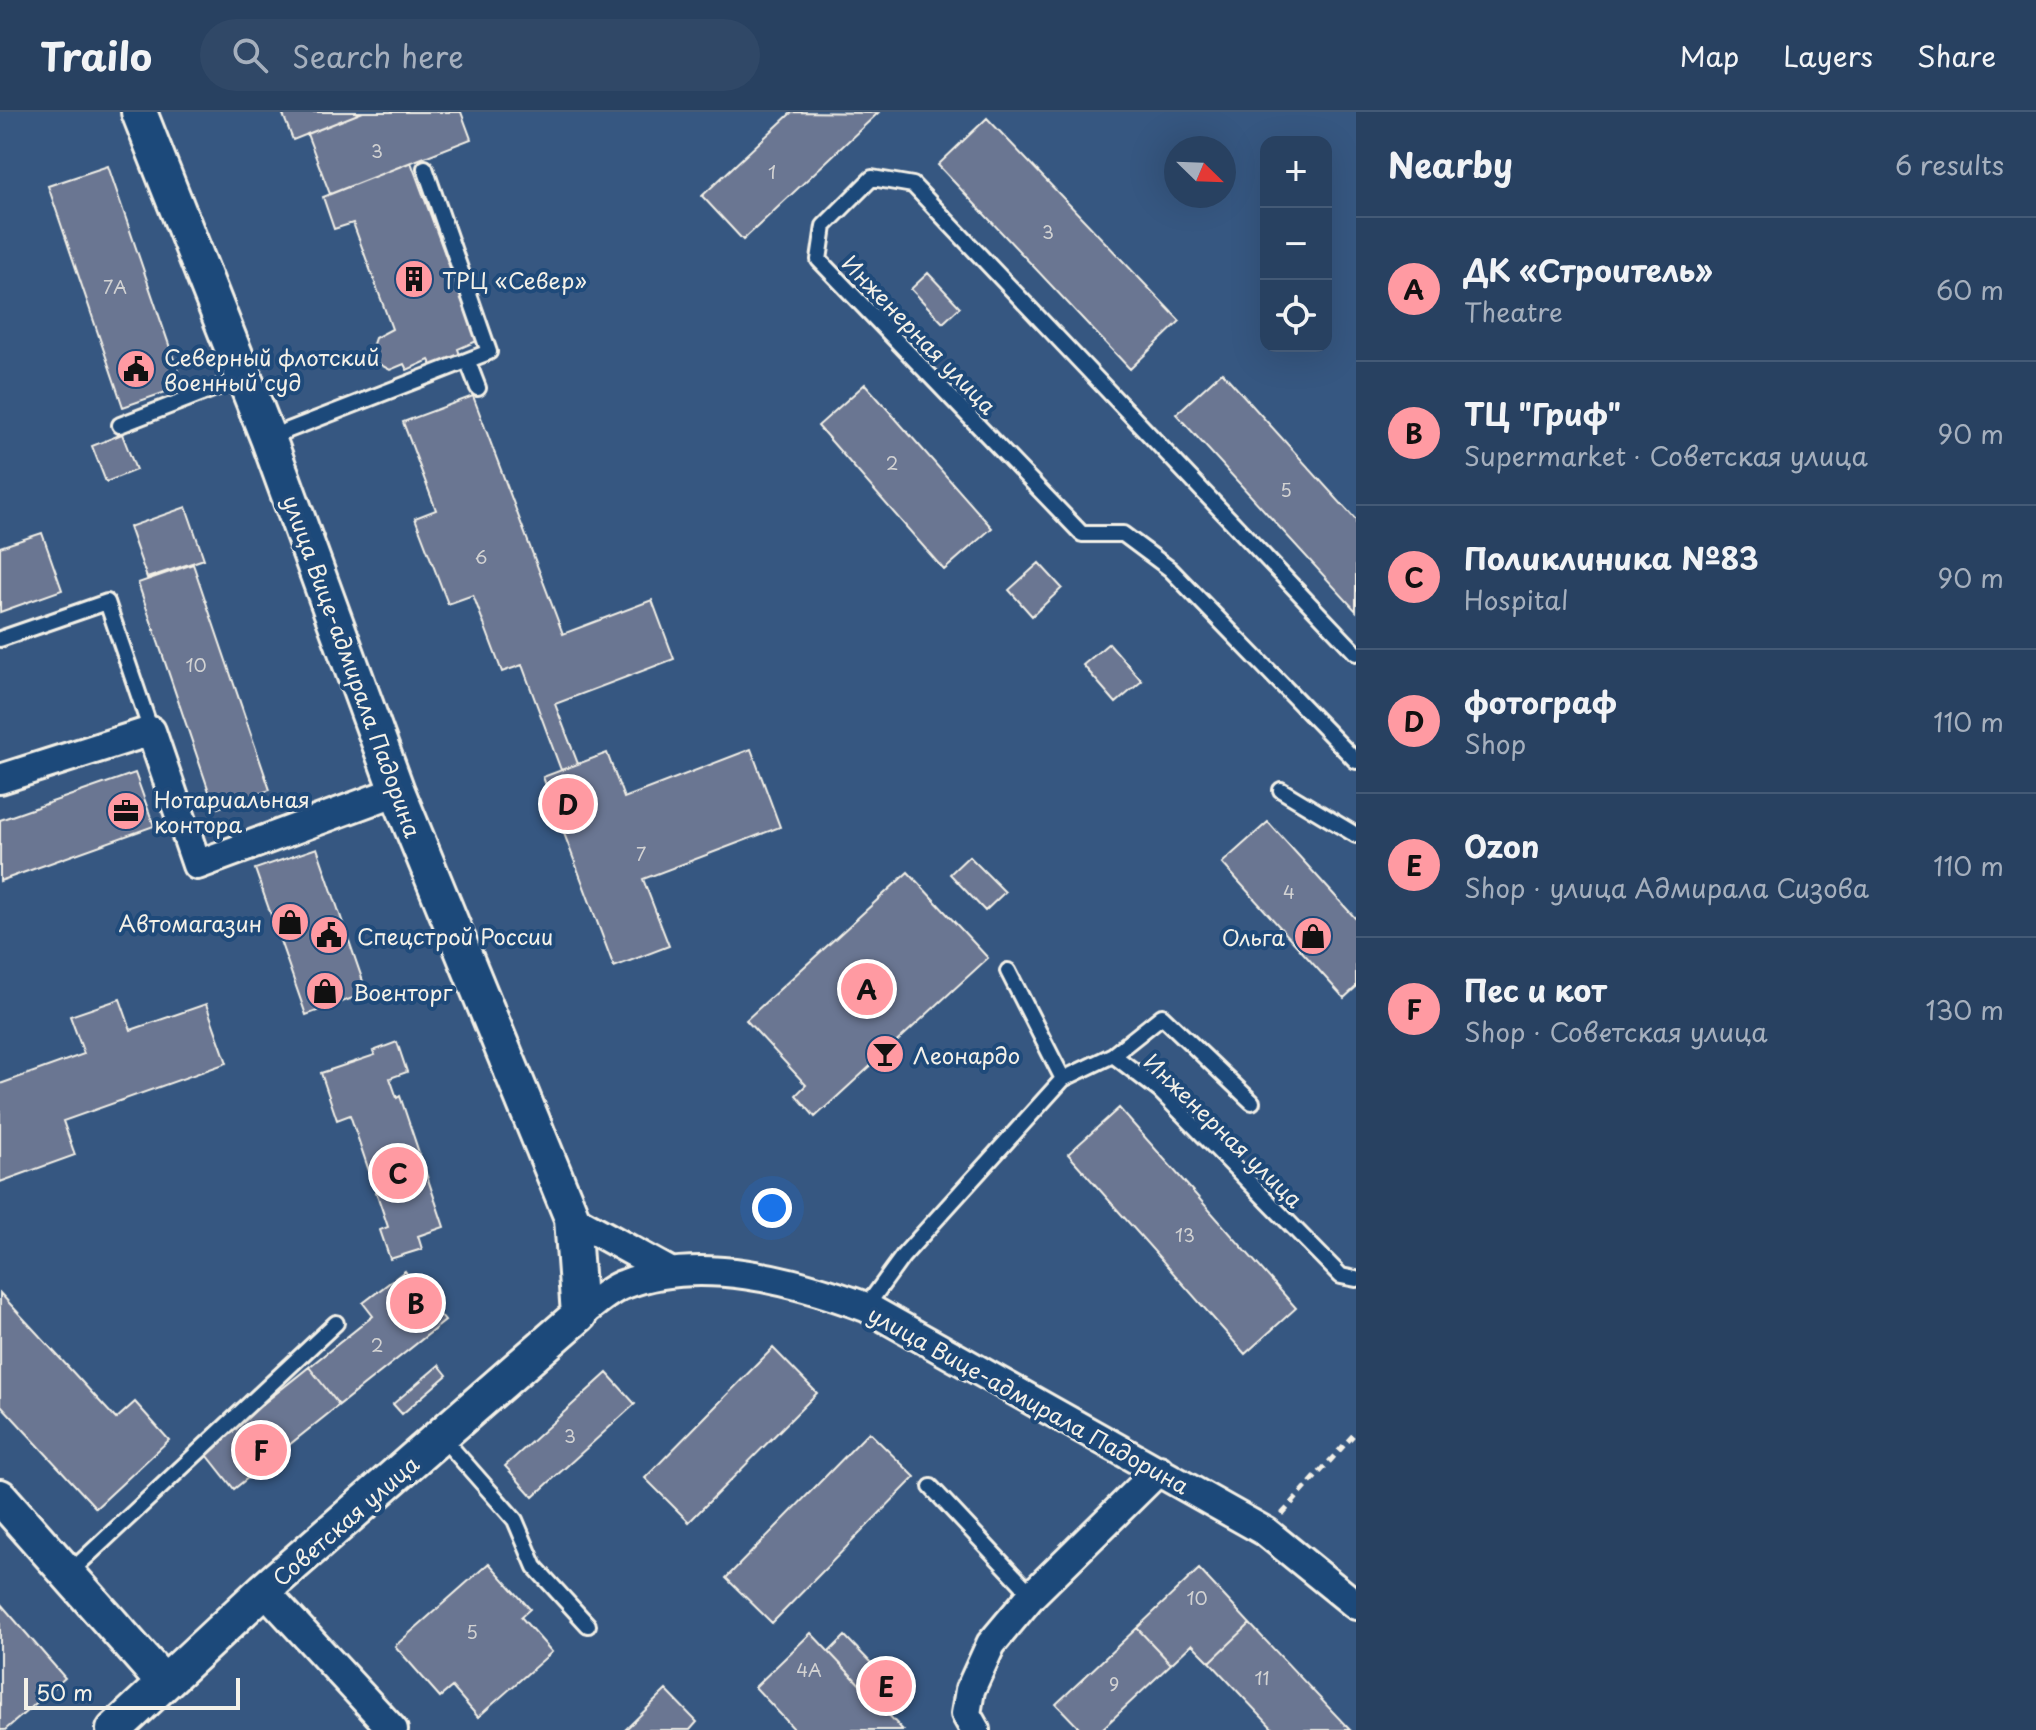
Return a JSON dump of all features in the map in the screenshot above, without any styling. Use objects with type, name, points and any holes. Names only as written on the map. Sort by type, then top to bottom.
[{"type":"street","name":"улица Вице-адмирала Падорина","points":[[139,112],[245,377],[397,791],[572,1218],[579,1315]]},
{"type":"street","points":[[0,779],[151,731],[197,865],[397,791]]},
{"type":"street","name":"улица Вице-адмирала Падорина","points":[[572,1218],[670,1272]]},
{"type":"street","name":"улица Вице-адмирала Падорина","points":[[579,1315],[622,1284],[670,1272],[741,1275],[817,1289],[866,1307],[1266,1532],[1356,1605]]},
{"type":"street","name":"Советская улица","points":[[114,1730],[264,1590],[579,1315]]},
{"type":"street","points":[[975,1730],[966,1714],[970,1690],[991,1644],[1032,1595],[1159,1470]]},
{"type":"street","points":[[0,1497],[164,1683]]},
{"type":"street","points":[[264,1590],[393,1730]]},
{"type":"lane","points":[[268,438],[489,352],[425,168]]},
{"type":"lane","name":"Инженерная улица","points":[[1356,653],[913,185],[872,178],[824,226],[819,260],[1082,534],[1123,534],[1170,569],[1356,761]]},
{"type":"lane","points":[[468,362],[478,388]]},
{"type":"lane","points":[[120,425],[245,377]]},
{"type":"lane","points":[[0,639],[107,602],[151,731]]},
{"type":"lane","points":[[1281,790],[1356,835]]},
{"type":"lane","points":[[1008,971],[1063,1079]]},
{"type":"lane","points":[[1113,1055],[1162,1016],[1252,1102]]},
{"type":"lane","name":"Инженерная улица","points":[[866,1307],[903,1256],[1063,1079],[1113,1055],[1160,1091],[1341,1276],[1356,1279]]},
{"type":"lane","points":[[68,1574],[336,1323]]},
{"type":"lane","points":[[441,1436],[515,1520],[535,1567],[588,1625]]},
{"type":"lane","points":[[931,1487],[1032,1595]]},
{"type":"path","points":[[1266,1532],[1356,1432]]},
{"type":"building","points":[[282,112],[363,112],[293,140]]},
{"type":"building","points":[[363,112],[461,112],[471,139],[330,194],[307,134]]},
{"type":"building","points":[[792,112],[878,113],[743,240],[702,196]]},
{"type":"building","points":[[987,118],[1180,321],[1130,369],[938,165]]},
{"type":"building","name":"ТРЦ «Север»","points":[[411,162],[477,341],[458,349],[461,358],[434,369],[429,360],[407,370],[404,364],[390,370],[379,364],[372,347],[375,338],[392,329],[353,223],[334,229],[323,197]]},
{"type":"building","points":[[108,166],[183,386],[123,407],[48,186]]},
{"type":"building","points":[[928,273],[960,307],[943,323],[911,289]]},
{"type":"building","points":[[1222,372],[1356,520],[1356,611],[1176,414]]},
{"type":"building","points":[[865,384],[992,528],[944,570],[818,426]]},
{"type":"building","points":[[473,396],[563,634],[652,600],[674,659],[555,704],[578,764],[561,770],[522,665],[502,672],[473,595],[448,604],[415,518],[436,510],[403,422]]},
{"type":"building","points":[[122,434],[136,470],[106,482],[92,446]]},
{"type":"building","points":[[186,507],[204,559],[147,578],[129,527]]},
{"type":"building","points":[[42,533],[62,590],[0,612],[0,547]]},
{"type":"building","points":[[1039,563],[1062,588],[1032,616],[1009,590]]},
{"type":"building","points":[[193,564],[270,790],[215,809],[138,583]]},
{"type":"building","points":[[1109,643],[1142,681],[1116,703],[1083,665]]},
{"type":"building","points":[[751,749],[780,827],[643,879],[669,946],[614,967],[543,777],[607,753],[624,798]]},
{"type":"building","points":[[135,773],[154,826],[0,881],[0,820]]},
{"type":"building","points":[[1268,822],[1356,919],[1356,987],[1344,998],[1222,863]]},
{"type":"building","points":[[317,848],[367,993],[306,1015],[255,869]]},
{"type":"building","points":[[969,856],[1005,892],[985,911],[950,874]]},
{"type":"building","points":[[908,872],[988,958],[815,1117],[796,1095],[806,1085],[746,1020]]},
{"type":"building","points":[[120,999],[131,1030],[206,1004],[227,1063],[63,1121],[75,1155],[0,1182],[0,1084],[84,1054],[70,1016]]},
{"type":"building","points":[[397,1042],[407,1072],[390,1078],[397,1098],[400,1096],[444,1227],[418,1236],[422,1249],[390,1259],[380,1230],[388,1227],[350,1115],[337,1120],[321,1073],[375,1055],[373,1051]]},
{"type":"building","points":[[1119,1108],[1296,1308],[1245,1354],[1068,1154]]},
{"type":"building","points":[[405,1271],[445,1321],[339,1405],[309,1367],[373,1316],[363,1303]]},
{"type":"building","points":[[0,1293],[116,1419],[135,1402],[169,1440],[96,1508],[0,1404]]},
{"type":"building","points":[[773,1348],[817,1393],[689,1522],[645,1478]]},
{"type":"building","points":[[439,1365],[447,1375],[402,1414],[393,1404]]},
{"type":"building","points":[[309,1367],[339,1405],[234,1489],[204,1451]]},
{"type":"building","points":[[607,1373],[635,1404],[533,1497],[505,1466]]},
{"type":"building","points":[[869,1432],[915,1477],[772,1623],[726,1578]]},
{"type":"building","points":[[489,1563],[530,1609],[521,1617],[552,1652],[478,1717],[452,1687],[440,1697],[395,1646]]},
{"type":"building","points":[[1199,1569],[1250,1624],[1210,1662],[1192,1644],[1171,1664],[1137,1628]]},
{"type":"building","points":[[0,1603],[65,1678],[5,1730],[0,1730]]},
{"type":"building","points":[[1250,1624],[1350,1730],[1274,1730],[1210,1662]]},
{"type":"building","points":[[1137,1628],[1171,1664],[1101,1730],[1081,1730],[1056,1704]]},
{"type":"building","points":[[811,1633],[903,1730],[795,1730],[755,1687]]},
{"type":"building","points":[[845,1636],[902,1695],[885,1711],[829,1652]]},
{"type":"building","points":[[666,1690],[697,1722],[690,1730],[625,1730]]},
{"type":"place","name":"ТРЦ «Север»","points":[[414,279]]},
{"type":"place","name":"Северный флотский военный суд","points":[[136,369]]},
{"type":"place","name":"фотограф","points":[[568,804]]},
{"type":"place","name":"Нотариальная контора","points":[[126,811]]},
{"type":"place","name":"Автомагазин","points":[[290,922]]},
{"type":"place","name":"Спецстрой России","points":[[329,935]]},
{"type":"place","name":"Ольга","points":[[1313,936]]},
{"type":"place","name":"ДК «Строитель»","points":[[867,989]]},
{"type":"place","name":"Военторг","points":[[325,991]]},
{"type":"place","name":"Леонардо","points":[[885,1054]]},
{"type":"place","name":"Поликлиника №83","points":[[398,1173]]},
{"type":"place","name":"ТЦ \"Гриф\"","points":[[416,1303]]},
{"type":"place","name":"Пес и кот","points":[[261,1450]]},
{"type":"place","name":"Ozon","points":[[886,1686]]}]
